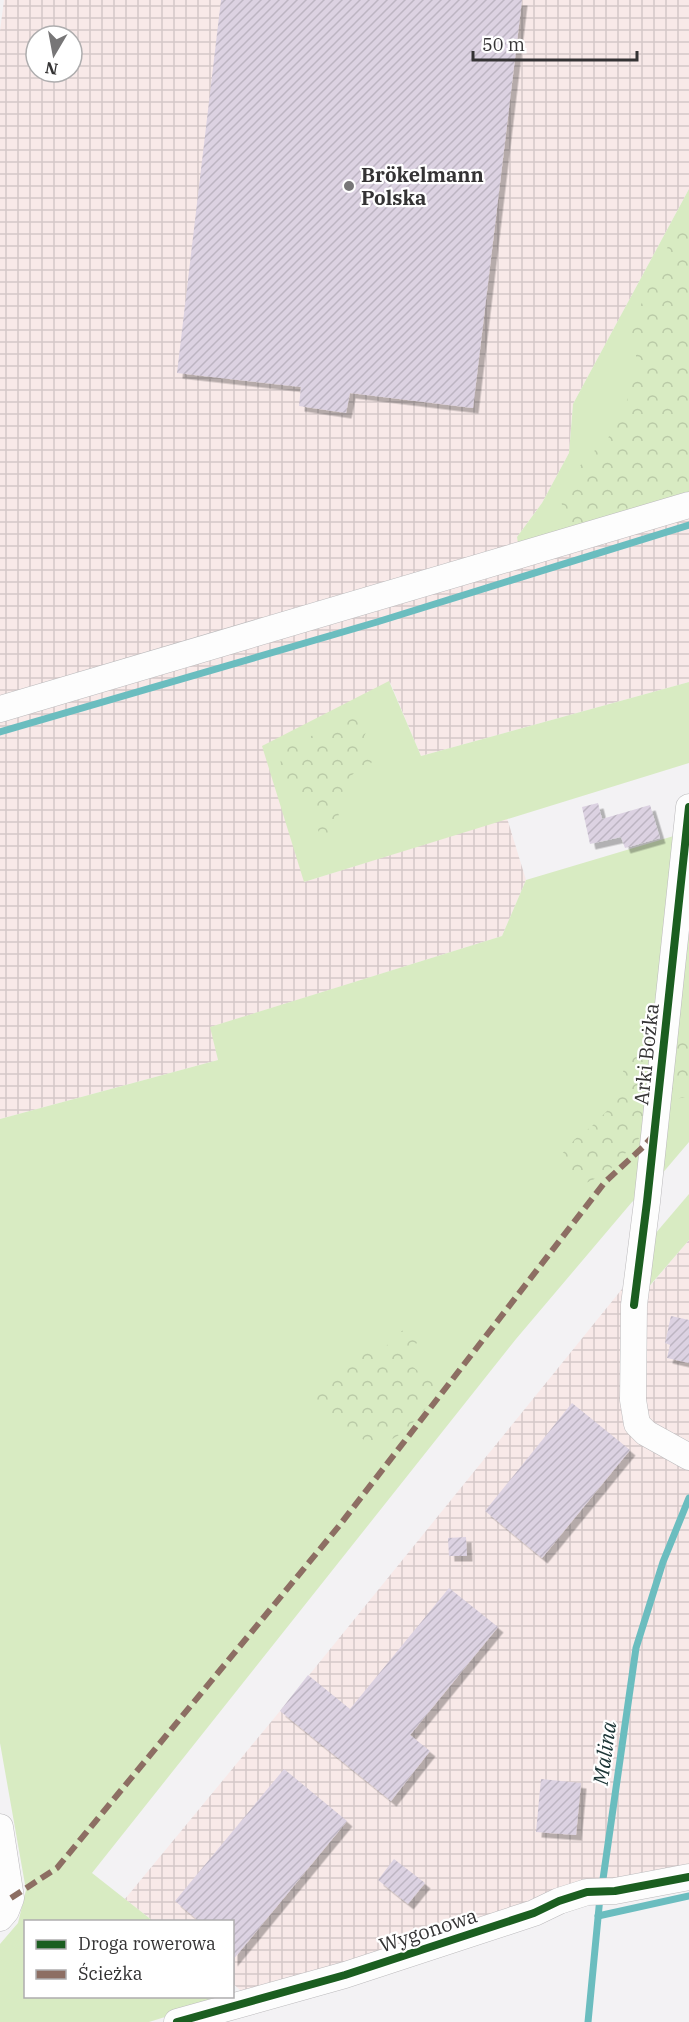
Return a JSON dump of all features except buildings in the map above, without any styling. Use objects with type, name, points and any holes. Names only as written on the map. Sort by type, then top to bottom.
[{"type":"street","points":[[0,709],[689,505]]},
{"type":"street","name":"Arki Bożka","points":[[686,1456],[646,1433],[637,1424],[633,1400],[634,1305],[689,807]]},
{"type":"street","points":[[0,1827],[10,1898],[6,1911],[0,1918]]},
{"type":"street","name":"Wygonowa","points":[[177,2022],[345,1975],[534,1913],[559,1901],[587,1892],[615,1891],[689,1877]]},
{"type":"shaded area","points":[[4,0],[689,0],[689,189],[573,404],[569,453],[542,503],[517,537],[689,505],[689,682],[421,756],[390,682],[304,882],[507,818],[526,880],[502,936],[211,1027],[218,1060],[0,1119],[0,31]]},
{"type":"shaded area","points":[[689,1240],[689,1868],[532,1903],[343,1965],[244,1993],[234,1985],[234,1920],[152,1920],[125,1899],[622,1289],[634,1305]]},
{"type":"green space","points":[[689,189],[689,505],[520,555],[517,537],[542,503],[569,453],[573,404]]},
{"type":"green space","points":[[689,213],[689,486],[665,498],[576,524],[565,520],[561,500],[569,481],[591,453],[603,445],[621,419],[636,372],[636,353],[632,332],[639,309],[681,218]]},
{"type":"green space","points":[[389,681],[421,756],[689,682],[689,763],[304,882],[262,746]]},
{"type":"green space","points":[[361,717],[367,729],[362,743],[375,757],[370,765],[352,775],[343,789],[337,826],[326,834],[320,834],[313,813],[300,801],[290,796],[281,783],[282,750],[349,718]]},
{"type":"green space","points":[[689,807],[689,1142],[655,1182],[632,1202],[516,1339],[92,1873],[152,1920],[24,1920],[24,1998],[226,1998],[149,2022],[0,2022],[0,1944],[18,1923],[26,1890],[0,1743],[0,1119],[218,1060],[210,1027],[502,936],[526,880],[677,835]]},
{"type":"green space","points":[[659,1030],[689,1037],[689,1097],[673,1099],[656,1110],[643,1134],[607,1173],[584,1184],[570,1172],[561,1155],[575,1139],[607,1111],[629,1057],[633,1038]]},
{"type":"green space","points":[[689,1194],[689,1240],[640,1297],[649,1241]]},
{"type":"green space","points":[[406,1328],[417,1331],[421,1336],[410,1354],[408,1363],[439,1387],[414,1422],[396,1437],[374,1443],[338,1424],[314,1417],[315,1398],[326,1379],[348,1355],[356,1350],[376,1351],[386,1347]]},
{"type":"waterway","points":[[0,732],[377,622],[689,525]]},
{"type":"waterway","name":"Malina","points":[[602,1886],[636,1648],[663,1562],[689,1498]]},
{"type":"waterway","points":[[598,1916],[689,1896]]},
{"type":"waterway","name":"Malina","points":[[588,2022],[600,1897]]},
{"type":"marked path","points":[[11,1898],[57,1868],[339,1526],[605,1182],[652,1137]]},
{"type":"cycle path","points":[[634,1305],[689,807]]},
{"type":"cycle path","points":[[177,2022],[345,1975],[534,1913],[559,1901],[587,1892],[615,1891],[689,1877]]},
{"type":"place","name":"Brökelmann Polska","points":[[349,186]]}]
